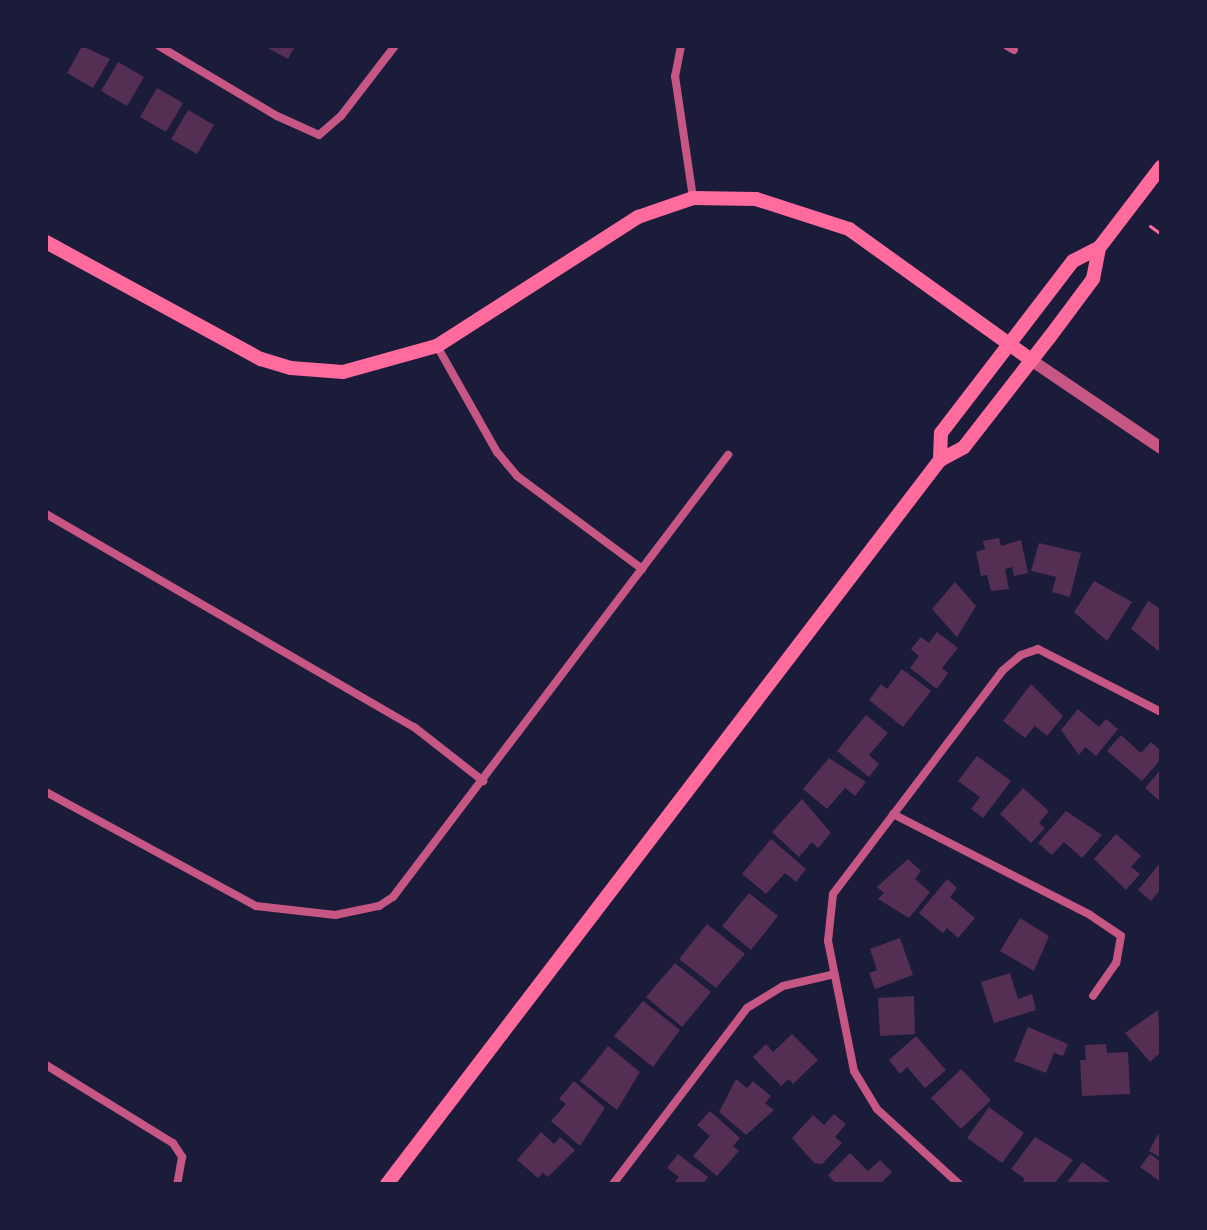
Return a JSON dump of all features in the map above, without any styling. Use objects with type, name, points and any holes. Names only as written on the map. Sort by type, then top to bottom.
[{"type":"main road","points":[[940,460],[941,433],[1073,261],[1099,248],[1161,167]]},
{"type":"main road","points":[[46,242],[239,349],[291,368],[364,370],[437,346],[601,236],[693,198],[756,199],[827,218],[915,273],[1031,360]]},
{"type":"main road","points":[[387,1184],[940,460],[964,447],[1093,279],[1099,248]]},
{"type":"street","points":[[159,46],[277,116],[319,135],[341,116],[395,46]]},
{"type":"street","points":[[681,46],[675,76],[693,198]]},
{"type":"street","points":[[437,346],[489,440],[517,476],[642,569]]},
{"type":"street","points":[[1031,360],[1161,448]]},
{"type":"street","points":[[46,792],[237,900],[335,915],[379,906],[393,897],[483,781],[728,455]]},
{"type":"street","points":[[46,514],[414,727],[483,781]]},
{"type":"street","points":[[959,1184],[877,1109],[863,1089],[848,1053],[828,941],[833,894],[1002,671],[1028,652],[1048,654],[1161,712]]},
{"type":"street","points":[[893,814],[1121,936],[1116,963],[1093,996]]},
{"type":"street","points":[[613,1184],[747,1008],[783,986],[835,974]]},
{"type":"street","points":[[46,1065],[173,1143],[182,1157],[177,1184]]},
{"type":"path","points":[[1150,226],[1161,234]]},
{"type":"building","points":[[82,46],[110,59],[93,88],[67,73]]},
{"type":"building","points":[[264,46],[295,46],[288,59]]},
{"type":"building","points":[[118,62],[144,77],[127,106],[101,91]]},
{"type":"building","points":[[157,88],[183,103],[166,132],[140,117]]},
{"type":"building","points":[[188,110],[214,125],[197,154],[171,139]]},
{"type":"building","points":[[999,538],[1001,546],[1021,540],[1028,573],[1014,576],[1012,567],[1005,569],[1009,589],[991,591],[987,575],[981,576],[976,552],[985,549],[983,541]]},
{"type":"building","points":[[1039,543],[1081,553],[1070,597],[1052,592],[1056,577],[1031,571]]},
{"type":"building","points":[[1094,581],[1132,602],[1107,641],[1074,612]]},
{"type":"building","points":[[955,582],[976,606],[957,637],[932,609]]},
{"type":"building","points":[[1148,601],[1161,609],[1161,653],[1131,629]]},
{"type":"building","points":[[937,632],[958,648],[942,668],[948,673],[937,689],[910,668],[919,656],[911,649],[921,637],[929,643]]},
{"type":"building","points":[[902,669],[931,691],[903,727],[869,700],[881,684],[887,689]]},
{"type":"building","points":[[1031,684],[1063,716],[1047,736],[1035,726],[1025,738],[1003,721]]},
{"type":"building","points":[[1078,709],[1099,727],[1106,719],[1118,729],[1096,756],[1085,747],[1079,755],[1061,730]]},
{"type":"building","points":[[866,715],[888,733],[869,755],[879,764],[869,777],[837,751]]},
{"type":"building","points":[[1121,735],[1141,753],[1151,742],[1161,751],[1161,759],[1142,781],[1107,751]]},
{"type":"building","points":[[977,756],[1011,781],[983,818],[971,809],[980,797],[958,781]]},
{"type":"building","points":[[829,758],[866,782],[855,796],[845,788],[827,809],[803,789]]},
{"type":"building","points":[[1161,769],[1161,802],[1145,788]]},
{"type":"building","points":[[1023,788],[1049,811],[1039,823],[1045,828],[1031,843],[1000,814]]},
{"type":"building","points":[[802,799],[831,833],[818,848],[812,842],[799,857],[772,832]]},
{"type":"building","points":[[1066,811],[1102,835],[1082,858],[1064,842],[1052,855],[1038,843]]},
{"type":"building","points":[[1116,834],[1141,856],[1131,867],[1140,874],[1126,890],[1094,859]]},
{"type":"building","points":[[771,839],[806,869],[796,882],[785,873],[766,894],[742,874]]},
{"type":"building","points":[[908,859],[921,871],[915,879],[930,892],[909,918],[878,899],[884,893],[877,887]]},
{"type":"building","points":[[1161,862],[1161,889],[1151,901],[1138,890]]},
{"type":"building","points":[[947,879],[957,888],[950,897],[975,918],[958,938],[947,928],[943,933],[919,913]]},
{"type":"building","points":[[749,893],[778,916],[751,950],[722,926]]},
{"type":"building","points":[[1020,918],[1049,936],[1034,971],[1000,951]]},
{"type":"building","points":[[707,924],[745,954],[716,988],[679,959]]},
{"type":"building","points":[[900,938],[913,975],[875,989],[869,973],[877,970],[870,949]]},
{"type":"building","points":[[675,963],[711,992],[682,1027],[646,997]]},
{"type":"building","points":[[1010,973],[1018,999],[1032,994],[1036,1010],[994,1023],[981,982]]},
{"type":"building","points":[[914,996],[915,1034],[880,1036],[878,998]]},
{"type":"building","points":[[643,1001],[680,1030],[653,1067],[614,1036]]},
{"type":"building","points":[[1158,1010],[1161,1052],[1150,1062],[1125,1033]]},
{"type":"building","points":[[1028,1027],[1068,1044],[1063,1056],[1054,1053],[1046,1073],[1014,1061]]},
{"type":"building","points":[[792,1034],[818,1060],[793,1084],[789,1079],[781,1086],[753,1057],[766,1044],[773,1052]]},
{"type":"building","points":[[916,1036],[946,1070],[925,1088],[907,1067],[900,1074],[889,1060]]},
{"type":"building","points":[[1106,1044],[1107,1053],[1128,1052],[1130,1094],[1082,1096],[1080,1060],[1086,1060],[1085,1045]]},
{"type":"building","points":[[608,1046],[640,1072],[617,1110],[580,1081]]},
{"type":"building","points":[[961,1069],[991,1100],[961,1129],[931,1098]]},
{"type":"building","points":[[736,1079],[747,1088],[753,1081],[771,1096],[765,1103],[774,1110],[746,1135],[719,1112]]},
{"type":"building","points":[[574,1081],[605,1108],[580,1146],[551,1121],[566,1104],[559,1099]]},
{"type":"building","points":[[989,1107],[1024,1133],[1002,1163],[967,1138]]},
{"type":"building","points":[[710,1111],[740,1138],[733,1146],[739,1151],[717,1176],[693,1156],[710,1136],[697,1125]]},
{"type":"building","points":[[834,1114],[846,1124],[835,1137],[842,1143],[822,1164],[814,1163],[792,1138],[813,1115],[824,1125]]},
{"type":"building","points":[[1161,1129],[1161,1158],[1149,1151]]},
{"type":"building","points":[[541,1132],[554,1144],[560,1137],[575,1150],[548,1177],[543,1173],[538,1178],[517,1160]]},
{"type":"building","points":[[1035,1137],[1073,1160],[1054,1184],[1023,1184],[1024,1178],[1011,1169]]},
{"type":"building","points":[[850,1153],[868,1171],[880,1160],[892,1172],[880,1184],[836,1184],[828,1175]]},
{"type":"building","points":[[678,1154],[708,1177],[703,1184],[673,1184],[679,1177],[667,1168]]},
{"type":"building","points":[[1150,1154],[1161,1162],[1161,1182],[1140,1167]]},
{"type":"building","points":[[1082,1162],[1113,1184],[1066,1184]]}]
